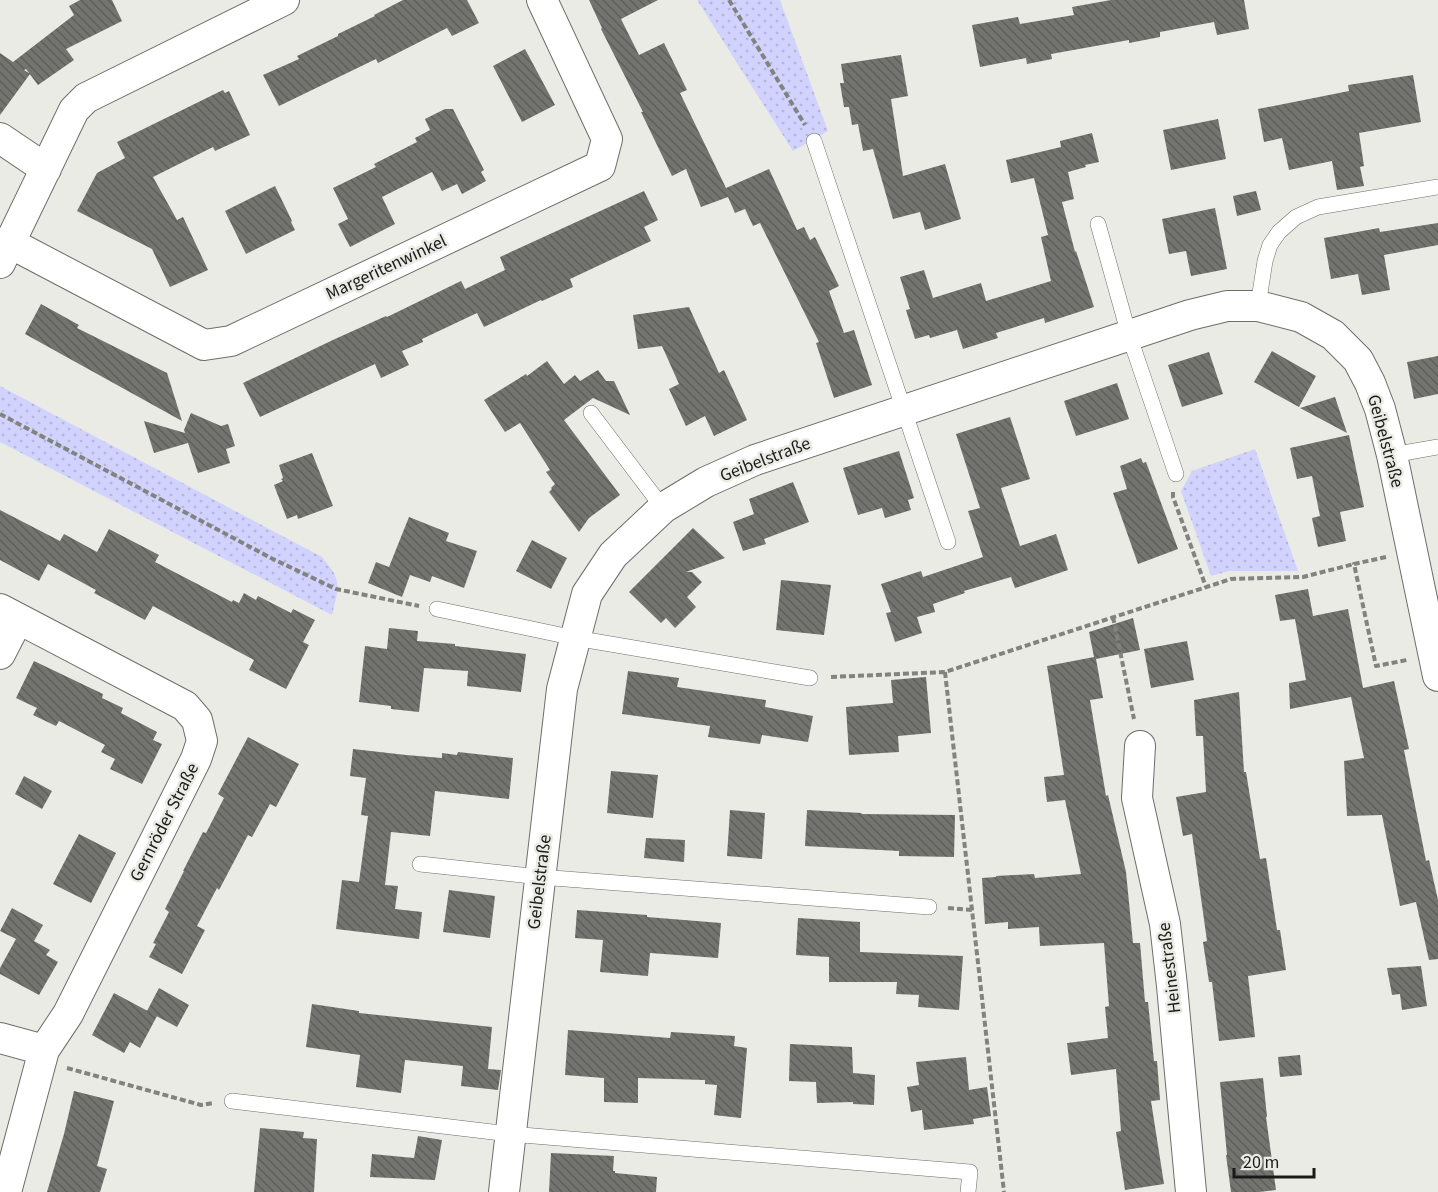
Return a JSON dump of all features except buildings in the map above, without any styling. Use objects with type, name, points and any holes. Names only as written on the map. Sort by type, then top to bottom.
[{"type":"street","points":[[5,253],[74,110],[86,98],[284,0]]},
{"type":"street","name":"Margeritenwinkel","points":[[5,253],[204,345],[231,341],[600,166],[607,139],[542,0]]},
{"type":"street","points":[[0,138],[46,169]]},
{"type":"street","name":"Geibelstraße","points":[[504,1192],[562,689],[574,638],[587,594],[613,555],[663,508],[706,482],[755,459],[1190,315],[1227,306],[1258,306],[1301,316],[1333,335],[1358,360],[1370,383],[1380,409],[1392,455],[1436,665]]},
{"type":"street","points":[[0,654],[9,614]]},
{"type":"street","name":"Gernröder Straße","points":[[6,1192],[44,1050],[68,1014],[196,759],[202,741],[197,720],[185,706],[9,614]]},
{"type":"street","name":"Heinestraße","points":[[1140,746],[1137,798],[1165,924],[1191,1192]]},
{"type":"street","points":[[0,1038],[44,1050]]},
{"type":"lane","points":[[814,141],[948,542]]},
{"type":"lane","points":[[1258,306],[1265,261],[1270,245],[1279,232],[1296,217],[1318,207],[1438,187]]},
{"type":"lane","points":[[1098,224],[1129,335],[1176,474]]},
{"type":"lane","points":[[591,413],[663,508]]},
{"type":"lane","points":[[1392,455],[1438,447]]},
{"type":"lane","points":[[437,609],[574,638],[810,678]]},
{"type":"lane","points":[[420,864],[540,877],[929,907]]},
{"type":"lane","points":[[232,1101],[510,1134],[970,1172],[968,1192]]},
{"type":"path","points":[[729,0],[814,141]]},
{"type":"path","points":[[0,414],[271,558],[336,589],[437,609]]},
{"type":"path","points":[[1176,474],[1173,497],[1206,587]]},
{"type":"path","points":[[810,678],[945,672],[1231,579],[1303,577],[1413,552]]},
{"type":"path","points":[[1354,564],[1376,666],[1436,665]]},
{"type":"path","points":[[1113,617],[1133,711]]},
{"type":"path","points":[[945,672],[1004,1192]]},
{"type":"path","points":[[44,1050],[62,1066],[201,1105],[232,1101]]},
{"type":"shaded area","points":[[697,0],[780,0],[828,131],[793,151]]},
{"type":"shaded area","points":[[0,386],[322,557],[336,578],[337,590],[332,615],[0,442]]},
{"type":"shaded area","points":[[1255,449],[1298,571],[1229,571],[1211,576],[1181,491],[1192,471]]}]
